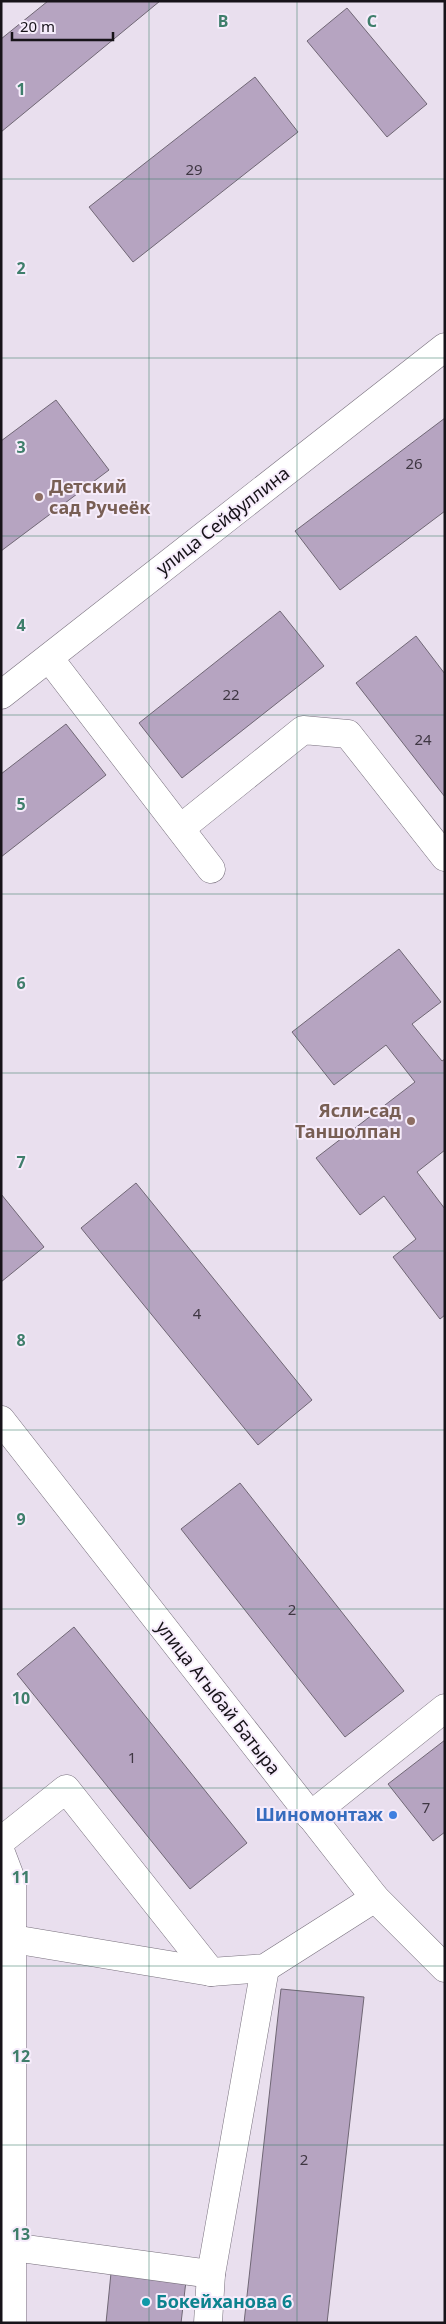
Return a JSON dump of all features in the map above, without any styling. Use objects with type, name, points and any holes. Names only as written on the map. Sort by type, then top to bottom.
[{"type":"street","name":"улица Сейфуллина","points":[[1,696],[445,347]]},
{"type":"street","points":[[49,658],[211,869]]},
{"type":"street","points":[[180,828],[303,730],[348,734],[445,857]]},
{"type":"street","name":"улица Агыбай Батыра","points":[[1,1420],[375,1898],[445,1968]]},
{"type":"street","points":[[310,1816],[445,1708]]},
{"type":"street","points":[[1,1840],[66,1789],[211,1972]]},
{"type":"street","points":[[1,1853],[12,1882],[7,1938],[12,2323]]},
{"type":"street","points":[[7,1938],[211,1972],[264,1968],[375,1898]]},
{"type":"street","points":[[208,2323],[211,2274],[264,1968]]},
{"type":"street","points":[[12,2247],[211,2274]]},
{"type":"building","points":[[48,1],[160,1],[1,132],[1,39]]},
{"type":"building","points":[[347,8],[427,104],[387,137],[307,41]]},
{"type":"building","points":[[255,77],[298,132],[133,262],[89,207]]},
{"type":"building","points":[[56,400],[109,470],[1,551],[1,441]]},
{"type":"building","points":[[445,418],[445,511],[340,590],[295,531]]},
{"type":"building","points":[[280,611],[324,666],[182,778],[139,723]]},
{"type":"building","points":[[416,636],[445,674],[445,797],[356,683]]},
{"type":"building","points":[[66,724],[106,775],[1,857],[1,774]]},
{"type":"building","points":[[399,949],[441,1002],[412,1024],[442,1061],[445,1059],[445,1150],[417,1172],[445,1209],[445,1315],[440,1319],[393,1257],[416,1239],[384,1196],[360,1215],[316,1158],[415,1082],[386,1045],[334,1085],[292,1032]]},
{"type":"building","points":[[136,1183],[312,1400],[258,1445],[81,1228]]},
{"type":"building","points":[[1,1194],[44,1247],[1,1282]]},
{"type":"building","points":[[240,1483],[404,1691],[345,1737],[181,1529]]},
{"type":"building","points":[[74,1627],[247,1843],[190,1889],[17,1674]]},
{"type":"building","points":[[445,1740],[445,1832],[433,1841],[388,1784]]},
{"type":"building","points":[[281,1989],[364,1997],[327,2323],[244,2323]]},
{"type":"building","name":"Бокейханова 6","points":[[111,2273],[186,2281],[181,2323],[106,2323]]},
{"type":"place","name":"Детский сад Ручеёк","points":[[39,497]]},
{"type":"place","name":"Ясли-сад Таншолпан","points":[[411,1121]]},
{"type":"place","name":"Шиномонтаж","points":[[393,1815]]},
{"type":"place","name":"Бокейханова 6","points":[[146,2302]]}]
